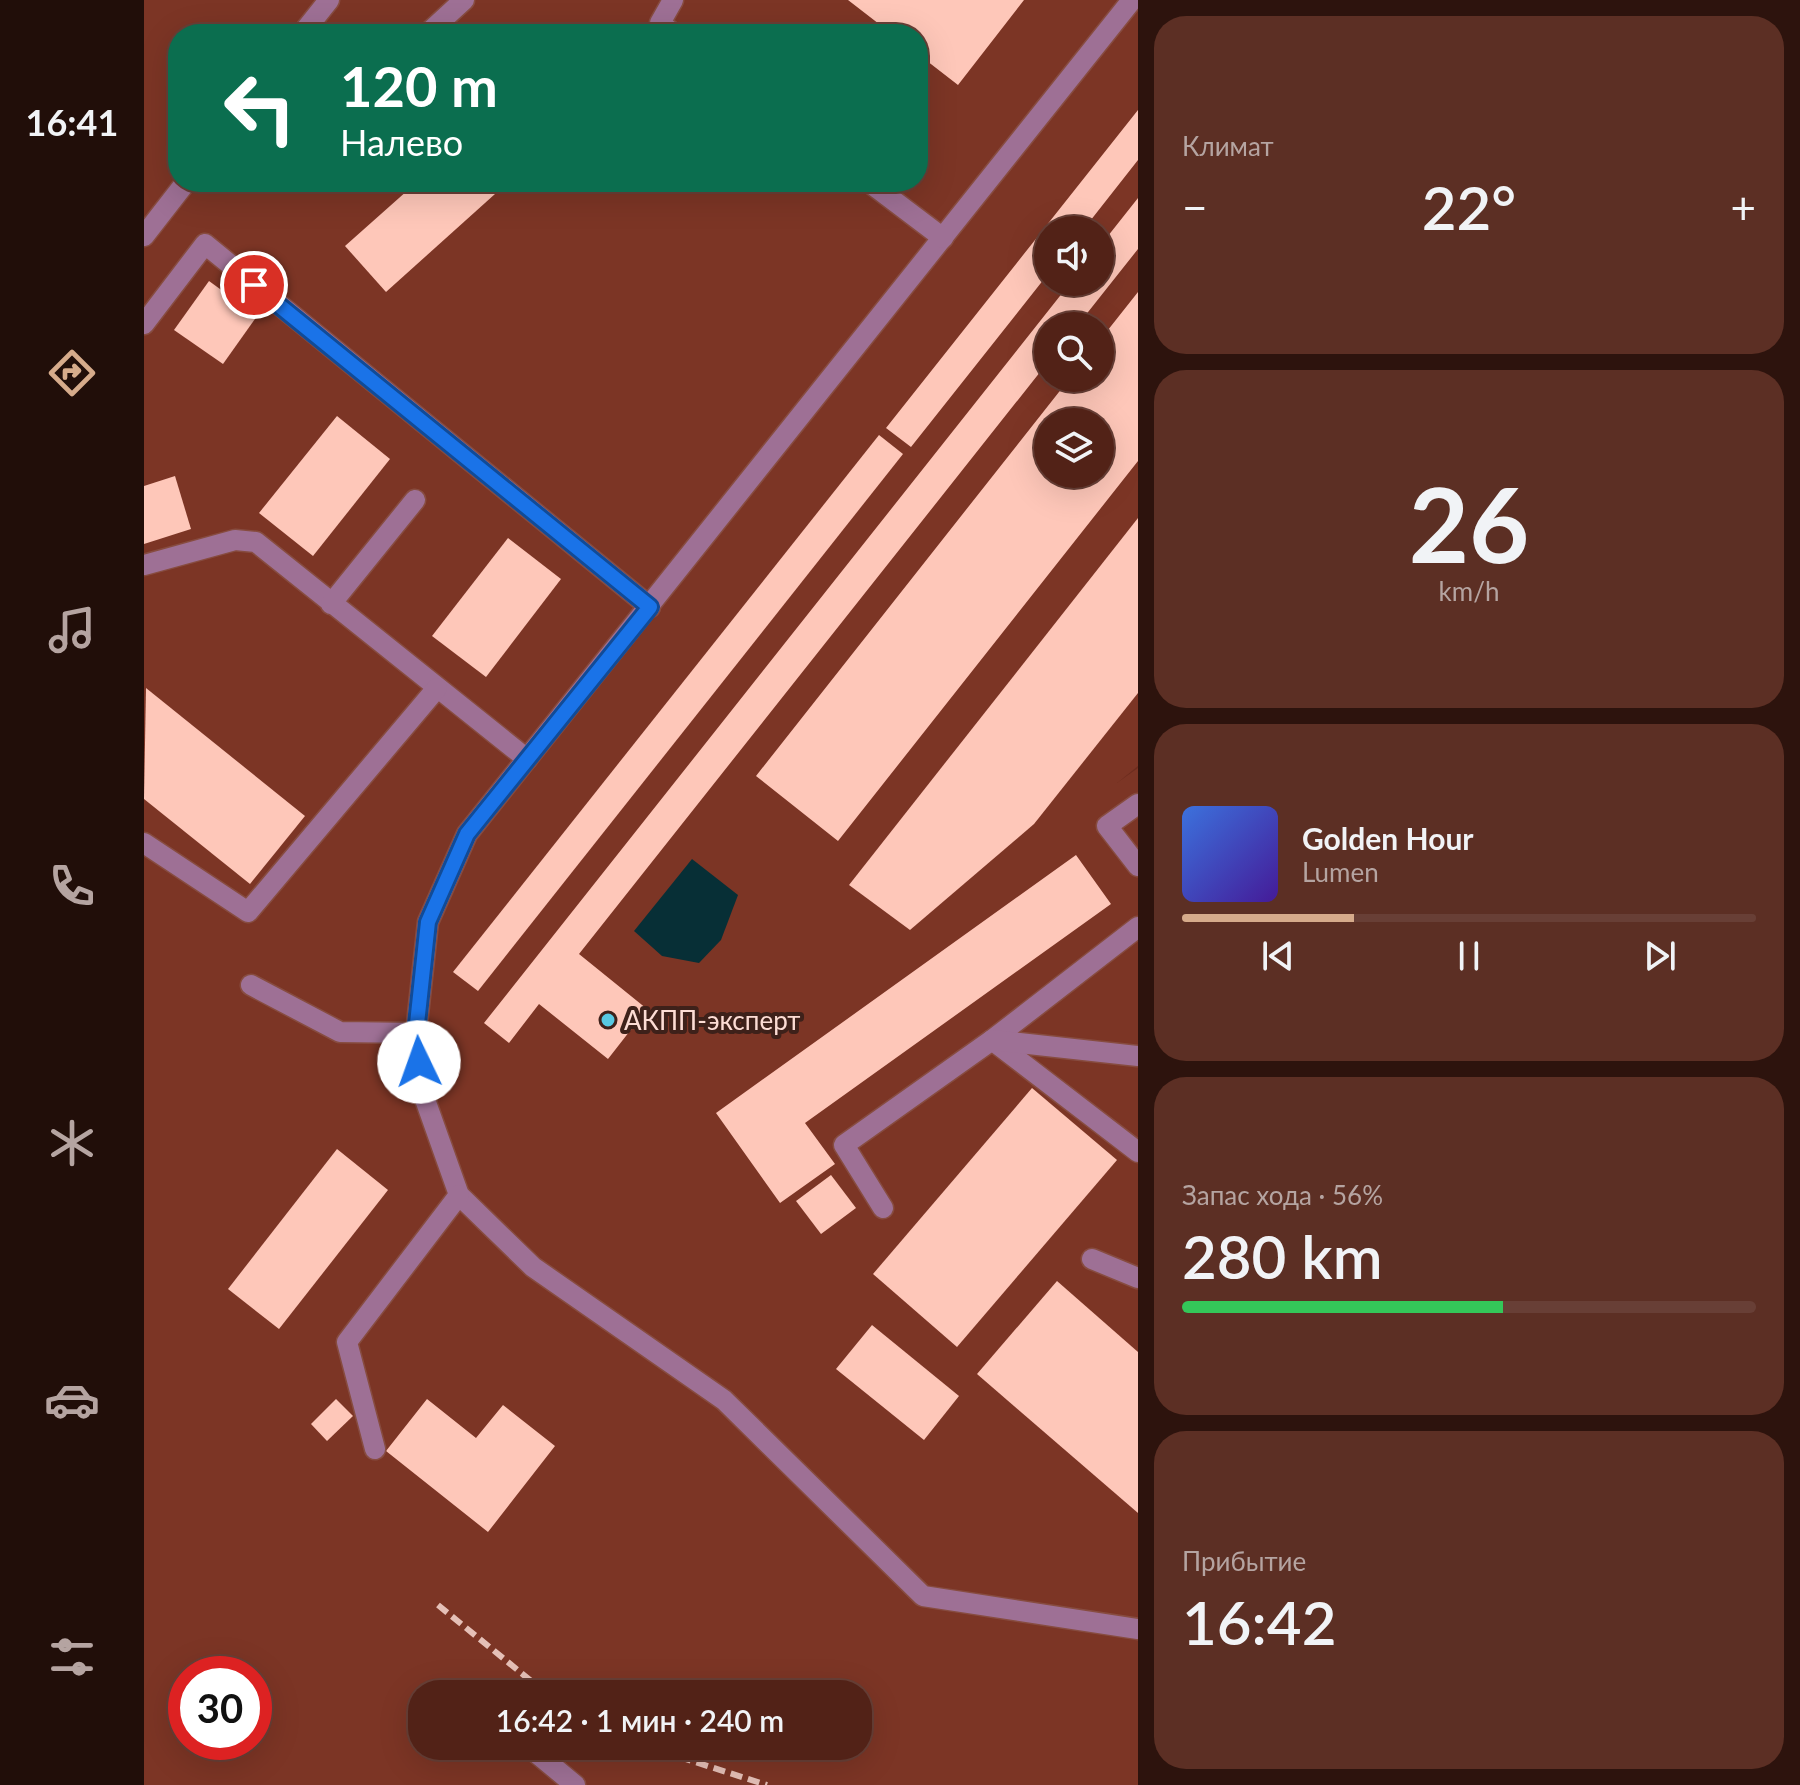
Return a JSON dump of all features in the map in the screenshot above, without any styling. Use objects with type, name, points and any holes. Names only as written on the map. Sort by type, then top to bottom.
[{"type":"street","points":[[310,24],[329,0]]},
{"type":"street","points":[[438,24],[464,0]]},
{"type":"street","points":[[661,24],[673,0]]},
{"type":"street","points":[[1132,0],[467,834],[428,922],[416,1033],[422,1091],[459,1195],[533,1267],[724,1400],[923,1596],[1138,1629]]},
{"type":"street","points":[[144,236],[178,192]]},
{"type":"street","points":[[882,192],[943,238]]},
{"type":"street","points":[[144,324],[205,244],[650,607]]},
{"type":"street","points":[[331,604],[415,500]]},
{"type":"street","points":[[144,565],[235,540],[256,542],[527,759]]},
{"type":"street","points":[[144,843],[248,912],[437,688]]},
{"type":"street","points":[[1138,804],[1107,826],[1138,866]]},
{"type":"street","points":[[883,1208],[844,1145],[992,1040],[1138,927]]},
{"type":"street","points":[[251,985],[340,1032],[416,1033]]},
{"type":"street","points":[[992,1040],[1138,1056]]},
{"type":"street","points":[[992,1040],[1138,1152]]},
{"type":"street","points":[[375,1449],[347,1342],[459,1195]]},
{"type":"street","points":[[1092,1259],[1138,1278]]},
{"type":"street","points":[[545,1760],[575,1785]]},
{"type":"shaded area","points":[[144,0],[1138,0],[1138,766],[1117,783],[1138,768],[1138,1785],[144,1785]]},
{"type":"water","points":[[692,859],[738,895],[721,940],[699,963],[662,956],[634,931]]},
{"type":"building","points":[[848,0],[1024,0],[958,85],[928,62],[928,24],[879,24]]},
{"type":"building","points":[[1138,110],[1138,160],[1094,216],[1054,216]]},
{"type":"building","points":[[406,192],[497,192],[386,292],[345,246]]},
{"type":"building","points":[[1138,198],[1138,249],[1114,279],[1114,228]]},
{"type":"building","points":[[1034,241],[1034,292],[911,447],[886,428]]},
{"type":"building","points":[[209,281],[257,316],[223,364],[174,330]]},
{"type":"building","points":[[1138,292],[1138,461],[838,841],[756,776],[1034,424],[1034,488],[1114,488],[1114,408],[1046,408],[1059,392],[1114,392],[1114,322]]},
{"type":"building","points":[[1060,296],[1101,296],[1088,312],[1047,312]]},
{"type":"building","points":[[1034,329],[1034,380],[579,954],[647,1009],[608,1059],[539,1004],[509,1043],[484,1023]]},
{"type":"building","points":[[337,416],[390,459],[313,556],[259,513]]},
{"type":"building","points":[[879,435],[903,454],[478,991],[453,972]]},
{"type":"building","points":[[175,476],[191,529],[144,544],[144,486]]},
{"type":"building","points":[[1138,518],[1138,693],[1034,824],[910,930],[849,885]]},
{"type":"building","points":[[508,538],[561,579],[486,677],[432,636]]},
{"type":"building","points":[[146,688],[305,816],[250,884],[144,799]]},
{"type":"building","points":[[1076,855],[1111,904],[805,1123],[835,1164],[780,1203],[716,1113]]},
{"type":"building","points":[[1032,1088],[1117,1160],[957,1347],[873,1274]]},
{"type":"building","points":[[337,1149],[388,1190],[279,1329],[228,1289]]},
{"type":"building","points":[[831,1175],[856,1208],[821,1234],[796,1201]]},
{"type":"building","points":[[1057,1281],[1138,1352],[1138,1513],[977,1374]]},
{"type":"building","points":[[872,1325],[959,1396],[924,1440],[836,1369]]},
{"type":"building","points":[[336,1399],[353,1416],[327,1441],[311,1424]]},
{"type":"building","points":[[427,1399],[476,1438],[503,1405],[555,1446],[488,1532],[386,1451]]},
{"type":"railway","points":[[438,1605],[530,1680]]},
{"type":"railway","points":[[689,1760],[767,1785]]},
{"type":"place","name":"АКПП-эксперт","points":[[608,1020]]},
{"type":"route","points":[[254,285],[650,607],[467,834],[428,922],[416,1033],[419,1062]]}]
